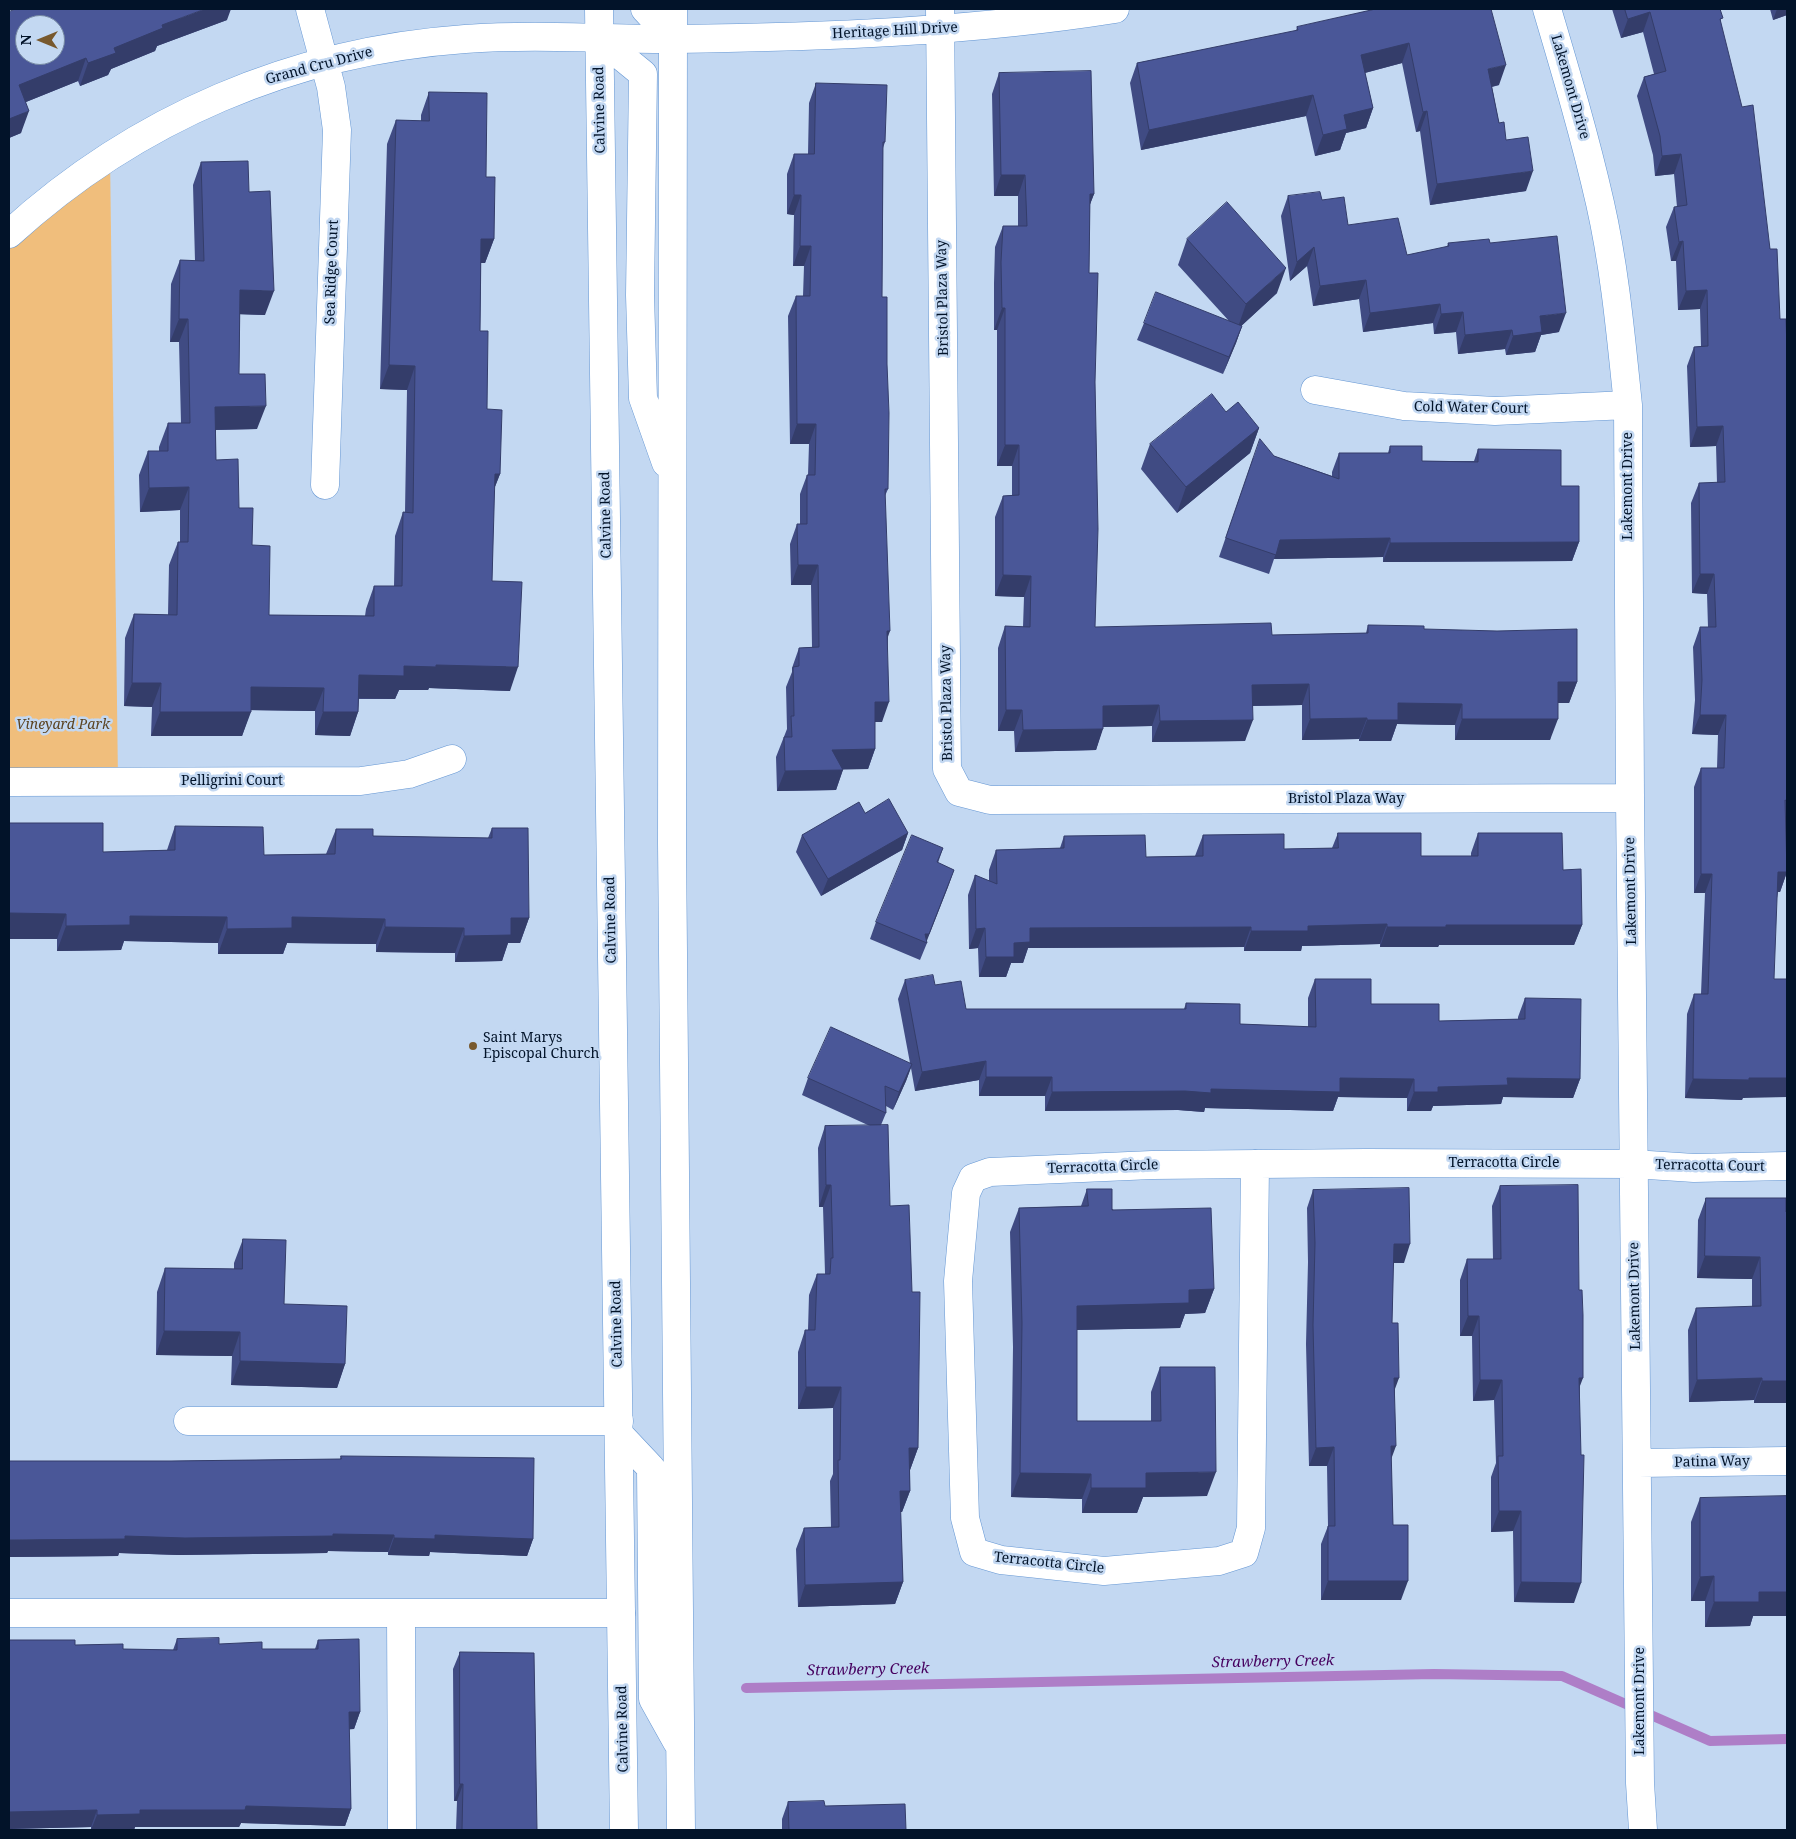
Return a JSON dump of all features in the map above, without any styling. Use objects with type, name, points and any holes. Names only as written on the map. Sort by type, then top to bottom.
[{"type":"street","name":"Sea Ridge Court","points":[[310,9],[331,87],[337,130],[325,485]]},
{"type":"street","name":"Calvine Road","points":[[599,9],[624,1830]]},
{"type":"street","points":[[645,9],[673,39]]},
{"type":"street","points":[[673,9],[672,843],[681,1830]]},
{"type":"street","name":"Heritage Hill Drive","points":[[673,39],[851,34],[940,19],[1074,15],[1115,9]]},
{"type":"street","name":"Lakemont Drive","points":[[1547,9],[1576,104],[1600,204],[1618,307],[1628,405],[1633,1164],[1638,1463],[1640,1783],[1643,1830]]},
{"type":"street","name":"Bristol Plaza Way","points":[[940,19],[947,769],[958,792],[990,800],[1630,798]]},
{"type":"street","points":[[599,38],[642,74],[640,295],[643,398],[672,481]]},
{"type":"street","name":"Grand Cru Drive","points":[[9,234],[46,200],[110,155],[177,116],[261,81],[325,61],[387,48],[464,39],[673,39]]},
{"type":"street","name":"Cold Water Court","points":[[1315,390],[1404,406],[1495,411],[1628,405]]},
{"type":"street","name":"Pelligrini Court","points":[[9,782],[361,780],[409,774],[452,759]]},
{"type":"street","name":"Terracotta Circle","points":[[1255,1164],[1251,1528],[1244,1553],[1219,1561],[1104,1571],[1001,1560],[974,1552],[964,1518],[958,1280],[966,1193],[973,1178],[990,1172],[1152,1165],[1255,1164],[1633,1164]]},
{"type":"street","name":"Terracotta Court","points":[[1633,1164],[1694,1168],[1787,1166]]},
{"type":"street","points":[[188,1421],[619,1428],[651,1468],[653,1699],[679,1746]]},
{"type":"street","name":"Patina Way","points":[[1638,1463],[1787,1461]]},
{"type":"street","points":[[9,1613],[621,1613]]},
{"type":"street","points":[[401,1614],[402,1830]]},
{"type":"green space","name":"Vineyard Park","points":[[110,155],[118,781],[9,782],[9,234]]},
{"type":"building","points":[[16,9],[205,9],[162,25],[163,28],[114,48],[116,53],[88,63],[86,58],[19,85],[29,111],[9,119],[9,12]]},
{"type":"building","points":[[1376,9],[1491,9],[1506,65],[1488,69],[1499,123],[1504,122],[1506,140],[1528,137],[1533,171],[1437,184],[1427,111],[1423,112],[1409,43],[1361,55],[1373,108],[1344,115],[1347,129],[1323,135],[1313,95],[1149,130],[1137,63],[1298,30],[1297,27]]},
{"type":"building","points":[[1625,9],[1720,9],[1723,18],[1720,19],[1742,107],[1753,105],[1770,249],[1777,249],[1780,319],[1786,319],[1787,349],[1787,801],[1785,800],[1787,872],[1778,872],[1774,979],[1787,979],[1787,1078],[1749,1078],[1749,1080],[1693,1079],[1694,994],[1708,994],[1712,874],[1701,874],[1701,768],[1724,768],[1726,715],[1700,715],[1702,680],[1700,627],[1716,627],[1714,574],[1700,574],[1699,483],[1725,482],[1723,426],[1697,427],[1694,347],[1708,346],[1707,290],[1686,291],[1683,241],[1679,242],[1674,207],[1687,205],[1681,154],[1662,156],[1660,136],[1644,77],[1666,71],[1650,12],[1628,19]]},
{"type":"building","points":[[1091,71],[1094,194],[1090,194],[1089,273],[1098,273],[1095,382],[1098,529],[1095,627],[1271,623],[1272,635],[1368,633],[1368,625],[1424,626],[1424,629],[1497,631],[1577,629],[1577,682],[1558,682],[1558,719],[1462,719],[1462,704],[1398,703],[1398,720],[1367,720],[1367,718],[1310,719],[1309,684],[1252,685],[1253,720],[1160,721],[1159,705],[1103,706],[1103,729],[1023,730],[1022,710],[1006,710],[1005,626],[1030,627],[1031,576],[1003,575],[1003,496],[1019,495],[1019,445],[1005,445],[1005,308],[1002,308],[1001,262],[1003,226],[1027,226],[1025,175],[1001,175],[999,73]]},
{"type":"building","points":[[816,83],[887,85],[885,142],[883,142],[882,297],[887,297],[889,413],[888,489],[885,489],[890,631],[887,631],[889,702],[875,702],[875,749],[832,750],[843,770],[785,771],[784,737],[792,737],[791,716],[794,716],[793,667],[799,666],[799,648],[819,647],[818,565],[798,565],[797,524],[807,524],[807,475],[815,475],[816,424],[797,424],[796,296],[810,296],[811,246],[800,246],[801,195],[794,195],[794,154],[814,154]]},
{"type":"building","points":[[429,92],[487,93],[486,177],[495,177],[494,239],[481,239],[480,331],[488,331],[487,409],[502,410],[500,474],[495,474],[492,581],[522,582],[518,667],[404,666],[404,676],[359,675],[358,712],[323,712],[324,688],[251,687],[251,712],[160,712],[161,683],[132,683],[134,614],[177,615],[178,542],[188,542],[189,487],[149,488],[148,451],[168,451],[168,423],[190,423],[188,319],[179,319],[180,260],[204,261],[201,162],[248,161],[249,192],[270,191],[274,291],[240,290],[239,374],[265,374],[266,406],[215,407],[216,460],[238,459],[239,508],[253,508],[252,545],[270,546],[269,615],[374,616],[374,586],[402,586],[403,512],[413,513],[415,366],[389,365],[396,120],[429,121]]},
{"type":"building","points":[[1320,192],[1322,200],[1344,197],[1348,225],[1398,218],[1407,255],[1449,246],[1448,243],[1489,239],[1490,243],[1557,236],[1566,313],[1540,316],[1542,332],[1513,336],[1512,330],[1465,335],[1463,312],[1441,314],[1440,304],[1370,313],[1366,280],[1320,286],[1314,247],[1297,262],[1288,196]]},
{"type":"building","points":[[1227,202],[1286,268],[1246,304],[1187,239]]},
{"type":"building","points":[[1156,292],[1242,326],[1229,357],[1144,323]]},
{"type":"building","points":[[1212,394],[1226,412],[1238,402],[1259,428],[1186,487],[1150,444]]},
{"type":"building","points":[[1260,439],[1274,456],[1339,479],[1339,453],[1390,453],[1390,446],[1422,446],[1422,461],[1478,462],[1478,449],[1561,450],[1561,486],[1579,486],[1579,542],[1390,543],[1390,538],[1280,540],[1276,555],[1226,538]]},
{"type":"building","points":[[889,799],[908,833],[828,879],[802,835],[859,802],[865,813]]},
{"type":"building","points":[[9,823],[103,823],[103,852],[175,850],[175,826],[263,827],[264,855],[335,854],[336,829],[373,829],[373,836],[492,838],[492,828],[528,828],[529,918],[511,918],[511,935],[464,936],[464,928],[385,927],[385,919],[292,917],[292,928],[227,929],[227,917],[130,916],[130,925],[66,926],[66,914],[9,913]]},
{"type":"building","points":[[1338,833],[1421,833],[1421,856],[1478,856],[1478,833],[1562,833],[1563,870],[1581,869],[1582,925],[1387,927],[1387,924],[1308,926],[1308,931],[1251,931],[1251,927],[1030,928],[1030,942],[1014,943],[1014,957],[986,957],[985,928],[976,929],[975,875],[997,884],[996,850],[1064,848],[1064,836],[1145,835],[1146,857],[1203,856],[1203,835],[1284,834],[1284,849],[1338,848]]},
{"type":"building","points":[[912,835],[943,848],[937,862],[954,870],[929,934],[925,934],[927,943],[876,922]]},
{"type":"building","points":[[933,975],[935,985],[961,981],[966,1009],[1186,1009],[1186,1003],[1240,1004],[1240,1024],[1316,1027],[1315,979],[1371,979],[1371,1004],[1439,1004],[1439,1021],[1525,1019],[1525,998],[1581,999],[1580,1079],[1507,1078],[1508,1085],[1438,1087],[1438,1092],[1414,1092],[1414,1079],[1340,1078],[1340,1092],[1211,1089],[1211,1093],[1185,1091],[1052,1092],[1052,1077],[986,1077],[986,1061],[922,1072],[905,980]]},
{"type":"building","points":[[831,1027],[912,1064],[899,1092],[885,1086],[886,1113],[808,1078]]},
{"type":"building","points":[[888,1125],[890,1206],[909,1205],[912,1292],[920,1292],[918,1448],[909,1448],[910,1491],[900,1491],[903,1582],[805,1585],[804,1528],[839,1527],[838,1460],[840,1460],[841,1387],[806,1387],[805,1330],[815,1330],[817,1274],[830,1274],[831,1258],[833,1258],[831,1185],[826,1185],[825,1126]]},
{"type":"building","points":[[1578,1185],[1579,1290],[1582,1290],[1583,1315],[1583,1378],[1579,1378],[1581,1455],[1584,1455],[1581,1583],[1521,1582],[1521,1511],[1499,1511],[1498,1456],[1503,1456],[1502,1380],[1480,1380],[1479,1316],[1468,1316],[1467,1259],[1501,1259],[1500,1186]]},
{"type":"building","points":[[1409,1188],[1410,1244],[1394,1244],[1392,1323],[1398,1323],[1399,1378],[1394,1378],[1396,1446],[1391,1446],[1393,1525],[1408,1525],[1408,1581],[1328,1581],[1328,1526],[1335,1526],[1334,1447],[1316,1448],[1313,1325],[1315,1243],[1313,1190]]},
{"type":"building","points":[[1087,1189],[1112,1189],[1112,1210],[1211,1208],[1214,1289],[1189,1290],[1189,1303],[1077,1306],[1077,1421],[1161,1421],[1160,1367],[1215,1367],[1216,1472],[1146,1473],[1146,1488],[1091,1488],[1091,1474],[1020,1473],[1022,1323],[1019,1208],[1088,1206]]},
{"type":"building","points":[[1706,1198],[1786,1198],[1787,1381],[1762,1381],[1762,1378],[1697,1380],[1696,1308],[1761,1306],[1760,1257],[1705,1256]]},
{"type":"building","points":[[243,1239],[286,1240],[284,1304],[347,1306],[345,1364],[240,1361],[240,1332],[164,1331],[165,1268],[242,1269]]},
{"type":"building","points":[[341,1456],[534,1458],[533,1539],[435,1535],[435,1539],[394,1538],[394,1535],[333,1534],[333,1536],[185,1538],[125,1536],[125,1539],[9,1540],[9,1461],[341,1459]]},
{"type":"building","points":[[1787,1496],[1787,1592],[1759,1592],[1759,1602],[1714,1602],[1714,1576],[1700,1577],[1700,1498]]},
{"type":"building","points":[[219,1638],[219,1644],[262,1642],[262,1649],[318,1649],[318,1640],[359,1639],[360,1712],[349,1712],[351,1809],[246,1806],[245,1810],[140,1810],[140,1814],[97,1815],[97,1810],[9,1812],[9,1640],[75,1640],[75,1645],[123,1644],[123,1649],[177,1650],[177,1639]]},
{"type":"building","points":[[460,1652],[534,1653],[537,1830],[462,1830],[463,1784],[460,1784]]},
{"type":"building","points":[[824,1801],[825,1806],[905,1804],[906,1830],[789,1830],[788,1802]]},
{"type":"waterway","name":"Strawberry Creek","points":[[746,1688],[1434,1674],[1562,1676],[1710,1741],[1787,1739]]},
{"type":"place","name":"Saint Marys Episcopal Church","points":[[473,1046]]}]
